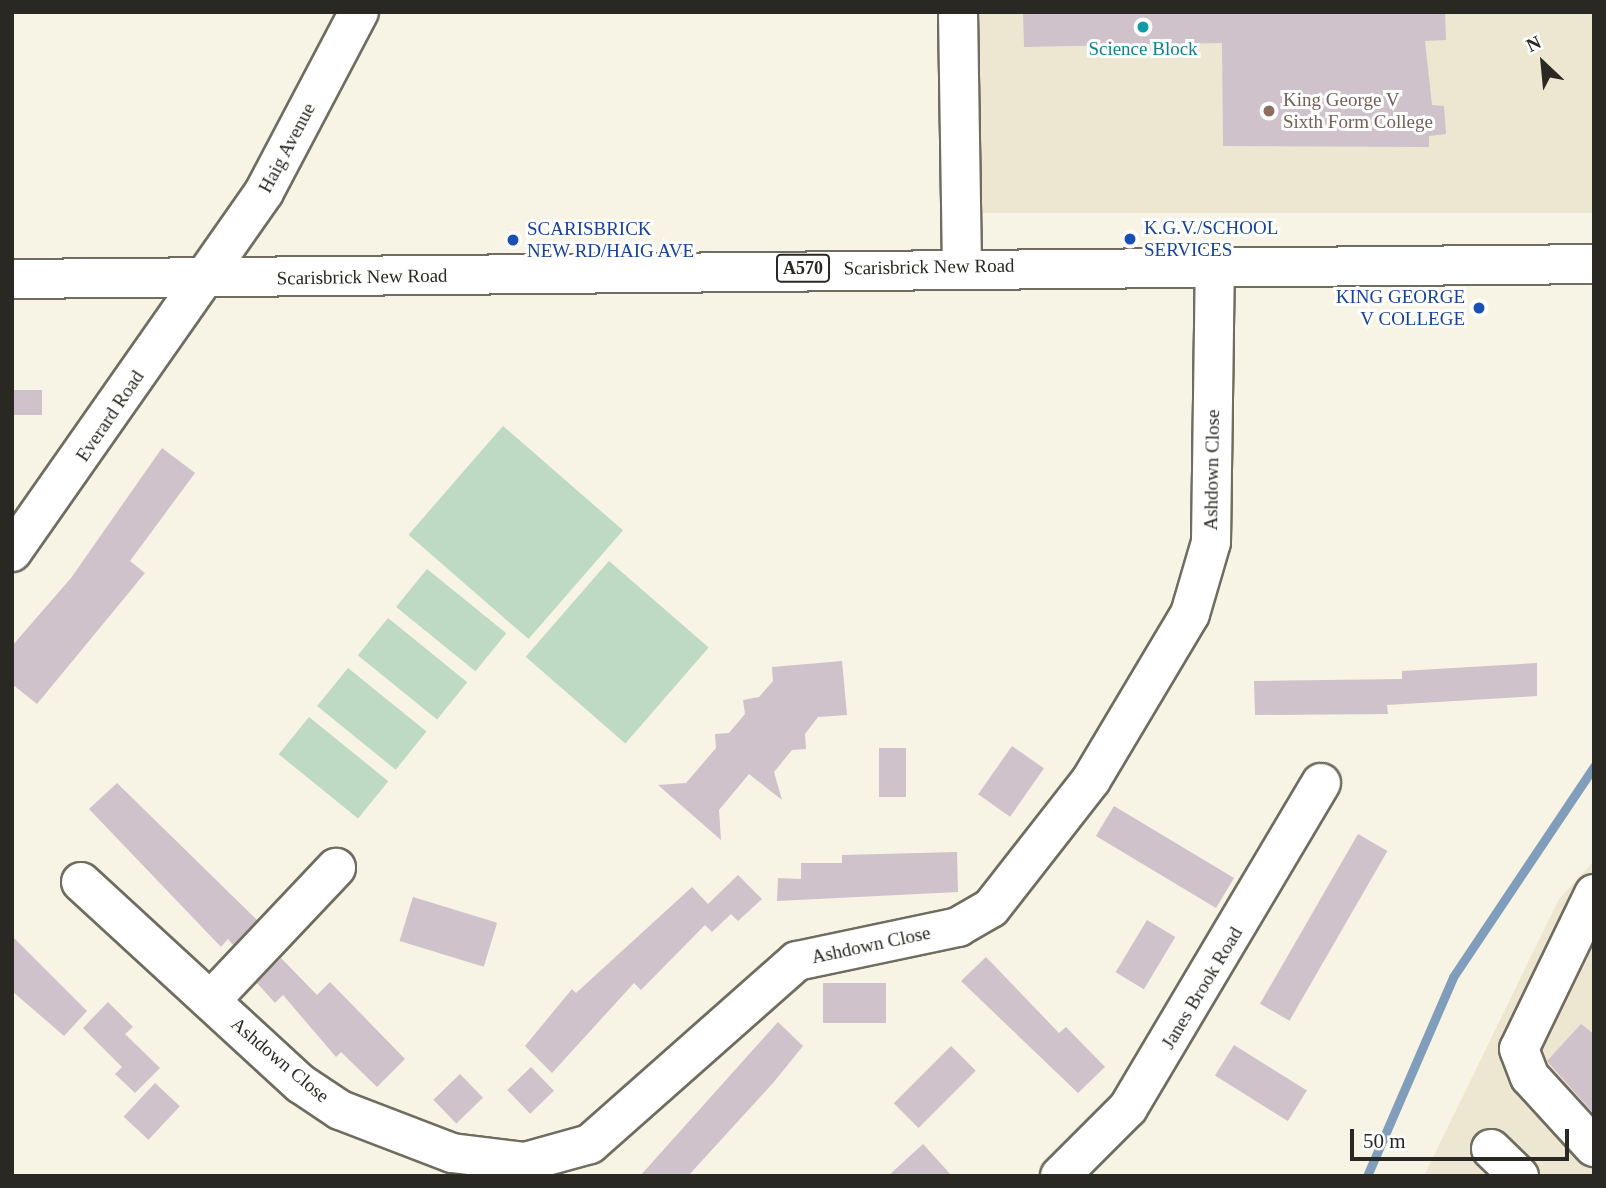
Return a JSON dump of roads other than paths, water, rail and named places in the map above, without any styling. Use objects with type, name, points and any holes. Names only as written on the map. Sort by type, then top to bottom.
[{"type":"main road","name":"Haig Avenue","points":[[206,280],[264,192],[359,12]]},
{"type":"main road","points":[[958,12],[962,265]]},
{"type":"main road","name":"Scarisbrick New Road","points":[[12,279],[206,280],[962,265],[1214,267],[1594,264]]},
{"type":"main road","name":"Ashdown Close","points":[[81,882],[211,1000],[340,1110],[449,1164],[525,1162],[590,1144],[797,961],[958,927],[991,908],[1021,876],[1098,769],[1190,614],[1211,542],[1214,267]]},
{"type":"main road","name":"Everard Road","points":[[12,552],[206,280]]},
{"type":"main road","name":"Janes Brook Road","points":[[1060,1176],[1128,1108],[1321,783]]},
{"type":"main road","points":[[211,1000],[336,868]]},
{"type":"main road","points":[[1594,894],[1518,1049],[1530,1077],[1594,1147]]},
{"type":"main road","points":[[1491,1149],[1519,1176]]},
{"type":"waterway","points":[[1367,1176],[1453,977],[1594,766]]},
{"type":"place","name":"Science Block","points":[[1143,27]]},
{"type":"place","name":"King George V Sixth Form College","points":[[1269,111]]},
{"type":"place","name":"K.G.V./SCHOOL SERVICES","points":[[1130,239]]},
{"type":"place","name":"SCARISBRICK NEW RD/HAIG AVE","points":[[513,240]]},
{"type":"place","name":"KING GEORGE V COLLEGE","points":[[1479,308]]}]
